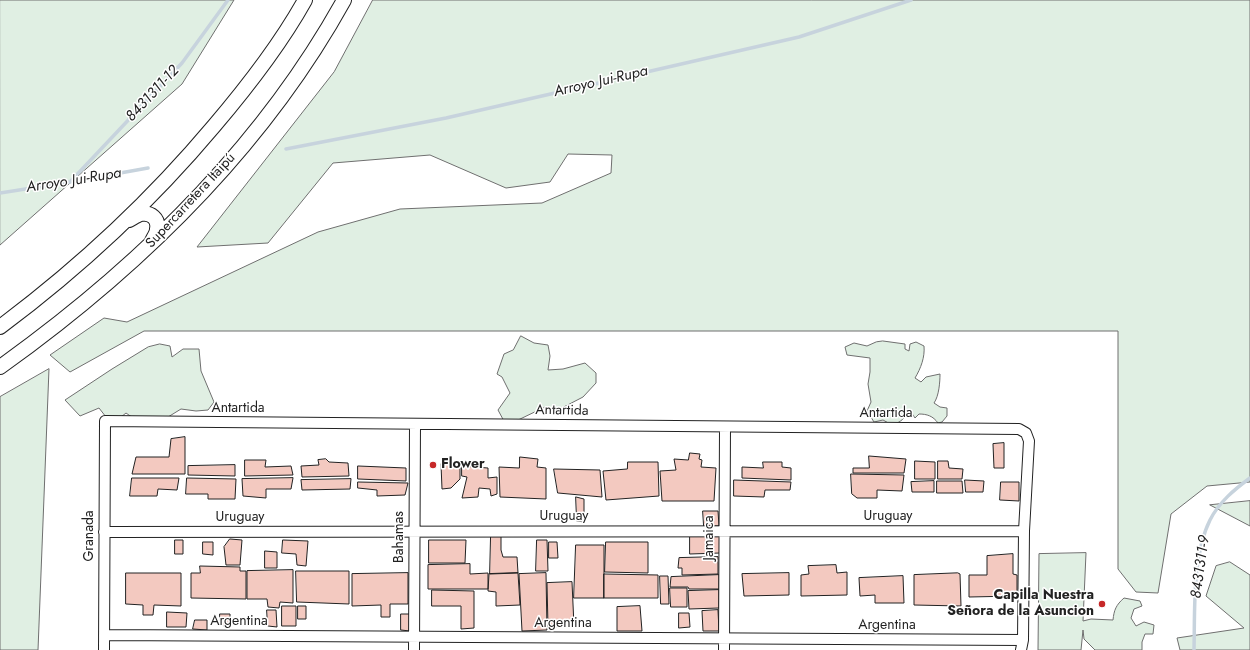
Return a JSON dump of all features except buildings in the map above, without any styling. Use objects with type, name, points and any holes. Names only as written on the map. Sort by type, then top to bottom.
[{"type":"street","points":[[0,327],[81,262],[124,223],[172,174],[255,76],[305,0]]},
{"type":"street","name":"Supercarretera Itaipú","points":[[0,367],[40,339],[81,306],[147,248],[188,206],[260,126],[317,46],[344,0]]},
{"type":"street","points":[[124,223],[141,214],[153,216],[157,221],[158,227],[156,234],[147,248]]},
{"type":"street","name":"Antartida","points":[[105,421],[1019,429],[1026,432],[1029,441],[1024,531]]},
{"type":"street","name":"Granada","points":[[104,650],[105,421]]},
{"type":"street","name":"Bahamas","points":[[414,424],[414,650]]},
{"type":"street","name":"Jamaica","points":[[724,650],[725,427]]},
{"type":"street","points":[[1022,645],[1024,531]]},
{"type":"street","name":"Uruguay","points":[[104,532],[1024,531]]},
{"type":"street","name":"Argentina","points":[[104,635],[724,639],[1022,645]]},
{"type":"green space","points":[[0,0],[234,0],[182,84],[0,245]]},
{"type":"green space","points":[[373,0],[1250,0],[1250,482],[1207,486],[1171,514],[1158,593],[1136,592],[1118,569],[1118,331],[144,331],[70,372],[50,355],[104,318],[127,322],[318,232],[400,209],[542,203],[611,173],[612,155],[568,154],[550,182],[506,188],[430,155],[333,163],[268,243],[197,247],[334,72]]},
{"type":"green space","points":[[521,336],[534,343],[548,345],[550,356],[548,370],[563,369],[585,363],[596,373],[596,383],[583,397],[556,411],[545,407],[516,421],[505,423],[498,410],[510,393],[502,377],[497,374],[504,354],[513,350]]},
{"type":"green space","points":[[883,341],[905,344],[905,349],[909,351],[910,344],[916,342],[924,346],[922,362],[915,378],[921,382],[926,377],[940,374],[938,393],[934,403],[940,407],[947,408],[947,416],[942,422],[938,423],[932,417],[925,414],[919,414],[915,418],[909,409],[905,417],[895,424],[892,425],[883,420],[874,422],[867,411],[871,402],[868,384],[870,358],[847,355],[845,347],[854,343],[867,346]]},
{"type":"green space","points":[[160,344],[170,346],[172,357],[183,349],[199,349],[201,371],[214,402],[208,410],[196,411],[181,409],[168,417],[136,420],[126,413],[121,417],[106,417],[99,408],[80,416],[65,400],[148,347]]},
{"type":"green space","points":[[49,369],[38,650],[0,650],[0,397]]},
{"type":"green space","points":[[1250,501],[1250,526],[1210,505]]},
{"type":"green space","points":[[1086,553],[1083,621],[1091,619],[1113,620],[1116,608],[1124,598],[1140,601],[1142,606],[1134,609],[1131,618],[1136,626],[1144,622],[1154,625],[1153,634],[1145,634],[1142,642],[1142,650],[1095,650],[1084,639],[1083,630],[1081,650],[1038,650],[1039,554]]},
{"type":"green space","points":[[1230,562],[1250,575],[1250,650],[1180,650],[1177,638],[1244,628],[1206,596],[1216,566]]},
{"type":"waterway","name":"8431311-12","points":[[70,182],[182,63],[228,0]]},
{"type":"waterway","name":"Arroyo Jui-Rupa","points":[[286,149],[446,118],[799,37],[911,0]]},
{"type":"waterway","name":"Arroyo Jui-Rupa","points":[[0,193],[148,168]]},
{"type":"waterway","name":"8431311-9","points":[[1194,650],[1197,566],[1204,534],[1218,507],[1233,491],[1250,478]]},
{"type":"place","name":"Flower","points":[[433,465]]},
{"type":"place","name":"Capilla Nuestra Señora de la Asuncion","points":[[1102,604]]}]
